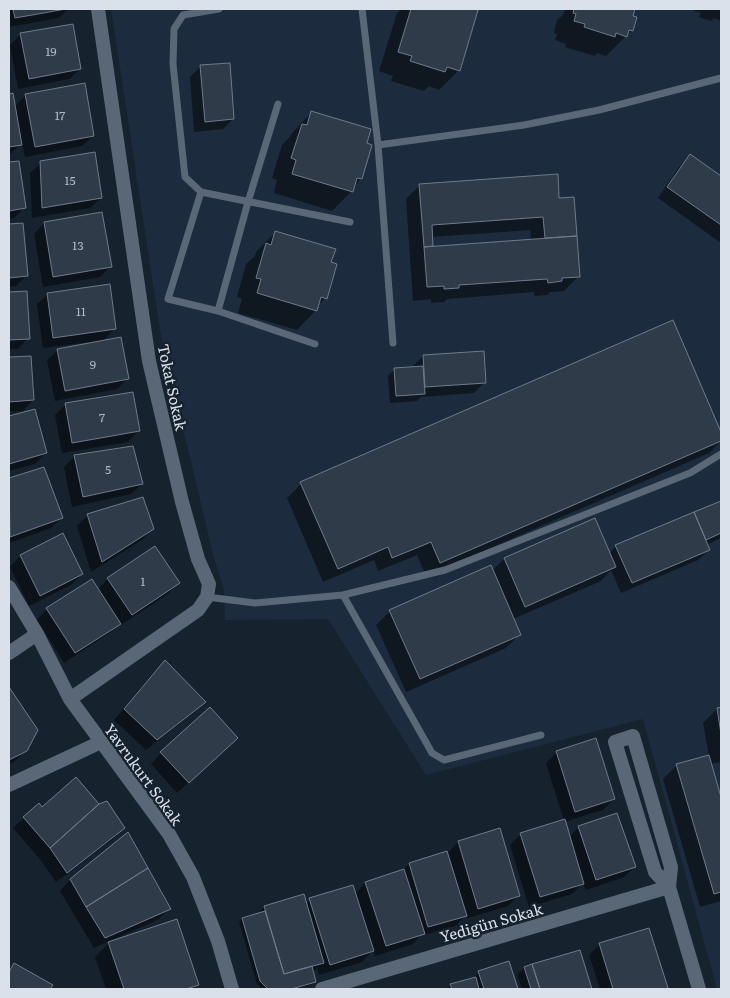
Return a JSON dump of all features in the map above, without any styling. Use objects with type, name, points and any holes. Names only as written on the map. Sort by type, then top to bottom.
[{"type":"street","name":"Tokat Sokak","points":[[98,9],[149,362],[182,502],[198,559],[209,584],[207,597]]},
{"type":"street","name":"Yavrukurt Sokak","points":[[9,588],[36,634],[70,699],[170,834],[194,876],[218,941],[232,989]]},
{"type":"street","points":[[70,699],[198,610],[207,597]]},
{"type":"street","points":[[9,653],[36,634]]},
{"type":"street","points":[[669,887],[655,872],[615,742],[633,736],[671,867],[669,887],[699,989]]},
{"type":"street","points":[[9,785],[101,742]]},
{"type":"street","name":"Yedigün Sokak","points":[[322,989],[669,887]]},
{"type":"lane","points":[[219,9],[183,15],[174,29],[173,64],[185,177],[201,192],[350,222]]},
{"type":"lane","points":[[362,9],[378,145],[393,343]]},
{"type":"lane","points":[[378,145],[524,125],[598,110],[721,78]]},
{"type":"lane","points":[[218,311],[248,202],[278,104]]},
{"type":"lane","points":[[201,192],[168,299],[218,311],[315,344]]},
{"type":"lane","points":[[207,597],[255,603],[342,595],[445,570],[690,473],[721,454]]},
{"type":"lane","points":[[342,595],[432,753],[444,760],[541,735]]},
{"type":"shaded area","points":[[111,9],[721,9],[721,989],[717,989],[643,719],[426,775],[328,619],[225,620],[224,589],[214,558],[161,336]]},
{"type":"building","points":[[13,9],[66,9],[15,18]]},
{"type":"building","points":[[411,9],[478,10],[460,71],[447,67],[445,72],[410,61],[412,56],[398,52]]},
{"type":"building","points":[[574,9],[635,9],[633,16],[637,17],[633,31],[629,30],[627,37],[616,33],[615,37],[584,27],[585,24],[574,21],[576,14],[573,13]]},
{"type":"building","points":[[73,24],[81,69],[29,79],[20,33]]},
{"type":"building","points":[[230,63],[234,119],[205,122],[200,65]]},
{"type":"building","points":[[85,83],[94,136],[35,147],[25,94]]},
{"type":"building","points":[[13,93],[22,145],[9,147],[9,94]]},
{"type":"building","points":[[311,111],[371,129],[367,143],[372,145],[362,179],[357,178],[353,192],[292,174],[296,160],[291,158],[302,124],[307,125]]},
{"type":"building","points":[[95,152],[102,198],[42,208],[40,161]]},
{"type":"building","points":[[690,154],[721,176],[721,225],[667,187]]},
{"type":"building","points":[[19,161],[26,208],[9,211],[9,162]]},
{"type":"building","points":[[558,174],[559,198],[574,197],[577,236],[545,238],[543,217],[432,225],[433,246],[424,247],[419,184]]},
{"type":"building","points":[[102,212],[112,267],[53,277],[44,222]]},
{"type":"building","points":[[23,223],[28,276],[9,278],[9,224]]},
{"type":"building","points":[[275,231],[336,249],[331,262],[337,264],[327,299],[321,297],[317,311],[257,293],[261,279],[256,278],[266,243],[271,245]]},
{"type":"building","points":[[577,236],[580,277],[562,278],[562,281],[548,283],[547,279],[459,285],[459,288],[444,289],[444,286],[427,287],[424,247]]},
{"type":"building","points":[[110,284],[116,329],[53,338],[47,293]]},
{"type":"building","points":[[27,291],[30,339],[9,340],[9,292]]},
{"type":"building","points":[[673,320],[721,432],[721,441],[440,563],[431,542],[392,558],[388,547],[338,569],[300,482]]},
{"type":"building","points":[[121,337],[129,379],[65,391],[57,349]]},
{"type":"building","points":[[484,351],[486,383],[425,387],[423,355]]},
{"type":"building","points":[[31,356],[34,400],[9,402],[9,357]]},
{"type":"building","points":[[423,366],[425,394],[396,396],[394,368]]},
{"type":"building","points":[[133,392],[140,431],[72,443],[65,403]]},
{"type":"building","points":[[35,409],[47,453],[9,464],[9,416]]},
{"type":"building","points":[[133,446],[143,484],[83,497],[74,455]]},
{"type":"building","points":[[44,467],[63,518],[10,537],[9,478]]},
{"type":"building","points":[[143,497],[154,529],[102,562],[87,514]]},
{"type":"building","points":[[721,501],[721,533],[706,540],[694,512]]},
{"type":"building","points":[[694,512],[710,550],[632,583],[615,545]]},
{"type":"building","points":[[595,518],[616,567],[525,607],[504,558]]},
{"type":"building","points":[[63,533],[83,574],[40,596],[20,555]]},
{"type":"building","points":[[155,546],[180,583],[132,615],[107,578]]},
{"type":"building","points":[[491,565],[521,635],[420,679],[389,610]]},
{"type":"building","points":[[92,579],[121,624],[75,653],[46,608]]},
{"type":"building","points":[[165,660],[206,702],[157,740],[124,709]]},
{"type":"building","points":[[9,687],[38,730],[27,751],[9,760]]},
{"type":"building","points":[[210,707],[238,738],[189,783],[160,752]]},
{"type":"building","points":[[721,707],[721,734],[717,708]]},
{"type":"building","points":[[596,738],[615,799],[575,812],[556,751]]},
{"type":"building","points":[[709,755],[721,797],[721,892],[714,894],[676,764]]},
{"type":"building","points":[[76,777],[99,804],[50,848],[23,817],[39,803],[42,807]]},
{"type":"building","points":[[107,801],[125,828],[67,873],[50,848],[99,804]]},
{"type":"building","points":[[617,813],[636,867],[596,880],[578,826]]},
{"type":"building","points":[[565,819],[584,884],[540,897],[520,833]]},
{"type":"building","points":[[500,828],[520,896],[478,909],[458,841]]},
{"type":"building","points":[[128,832],[148,868],[86,907],[70,879]]},
{"type":"building","points":[[447,851],[467,916],[428,927],[409,863]]},
{"type":"building","points":[[148,868],[171,909],[105,938],[86,907]]},
{"type":"building","points":[[404,869],[425,934],[386,946],[365,882]]},
{"type":"building","points":[[353,885],[374,951],[330,965],[309,898]]},
{"type":"building","points":[[304,894],[324,963],[284,974],[264,906]]},
{"type":"building","points":[[265,911],[284,974],[312,966],[316,982],[291,989],[268,989],[260,981],[242,918]]},
{"type":"building","points":[[177,919],[199,985],[186,989],[124,989],[108,942]]},
{"type":"building","points":[[649,928],[668,988],[613,989],[599,943]]},
{"type":"building","points":[[580,950],[592,989],[540,989],[532,964]]},
{"type":"building","points":[[509,961],[518,989],[484,989],[478,971]]},
{"type":"building","points":[[14,963],[53,985],[50,989],[9,989],[9,972]]},
{"type":"building","points":[[532,964],[540,989],[531,989],[524,967]]},
{"type":"building","points":[[476,977],[479,989],[452,989],[450,984]]}]
